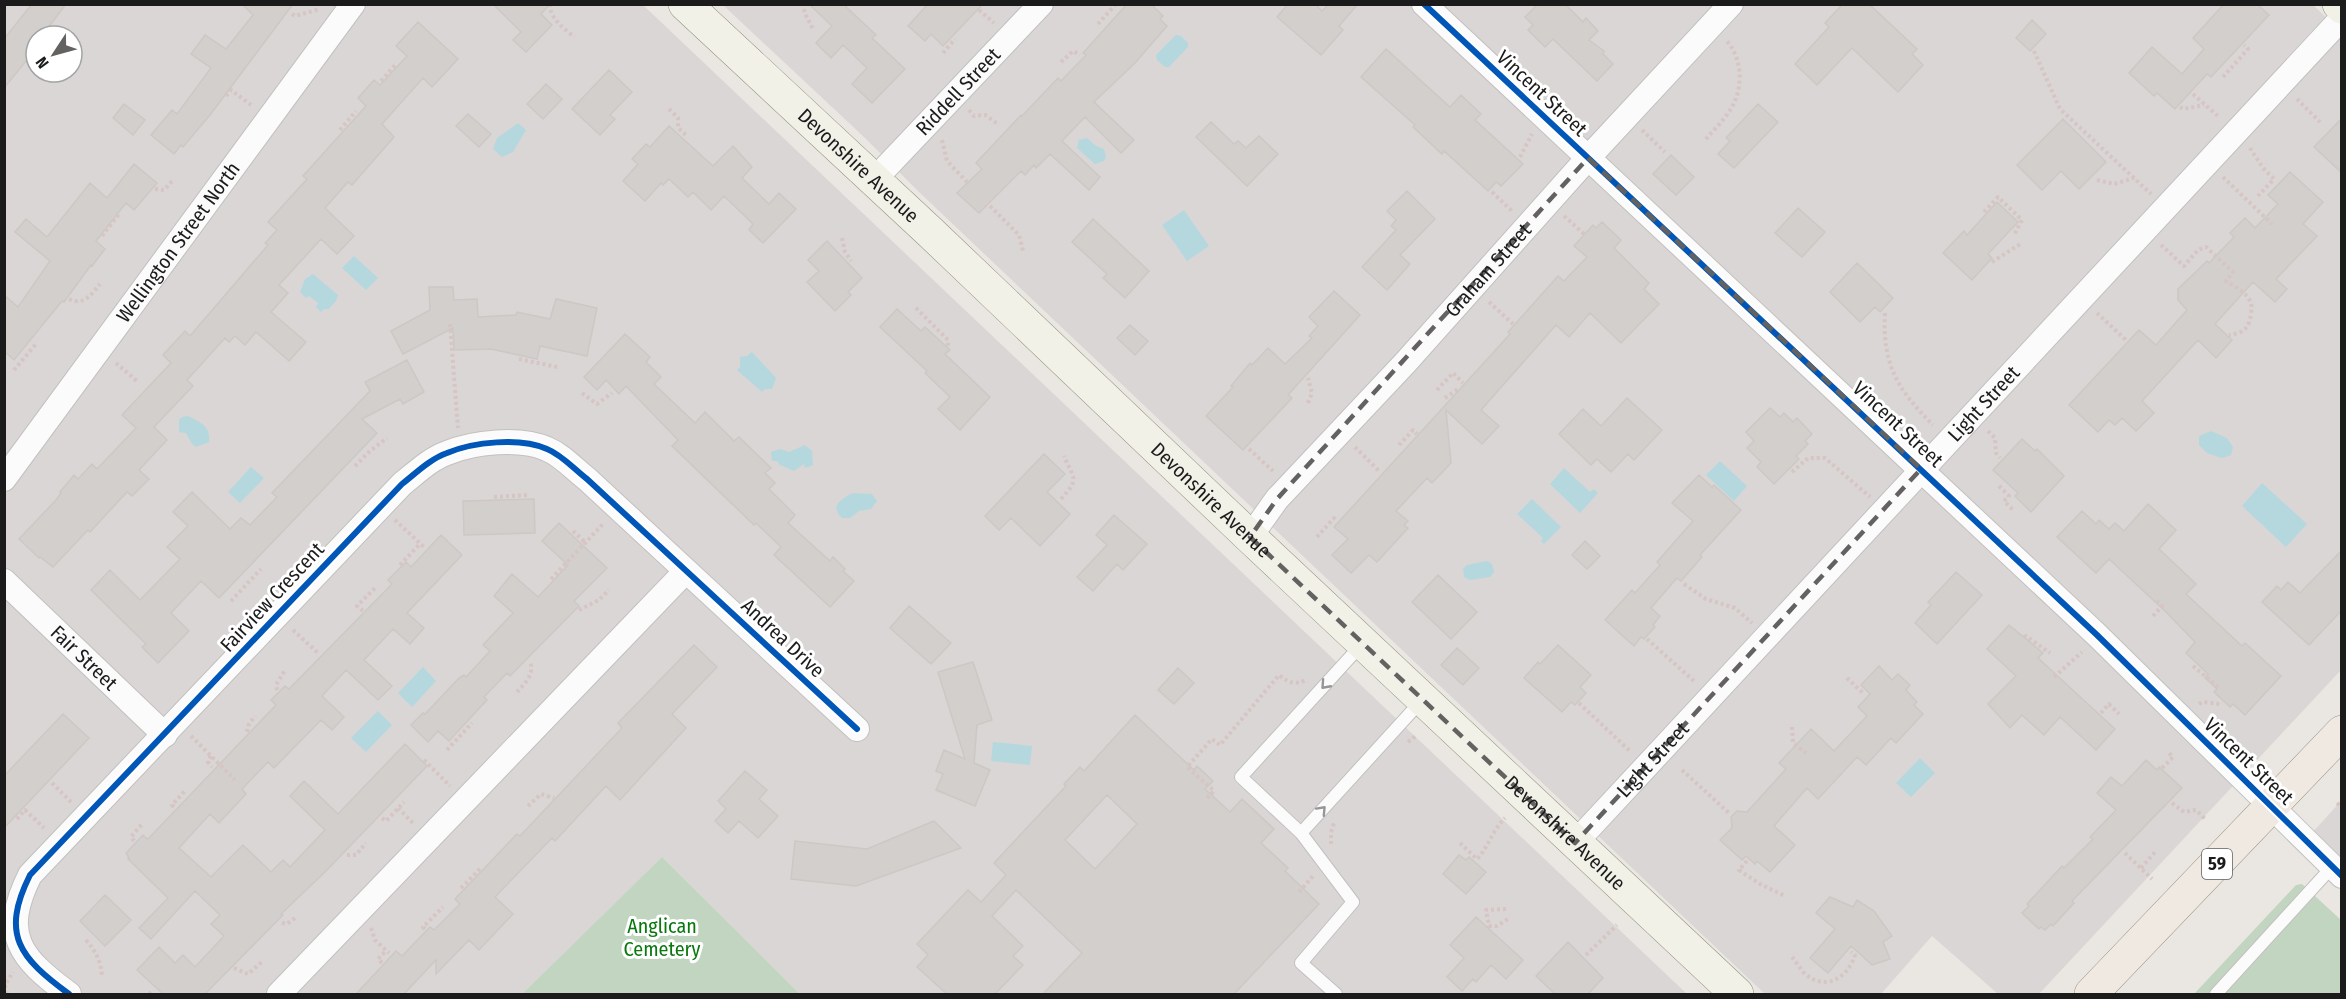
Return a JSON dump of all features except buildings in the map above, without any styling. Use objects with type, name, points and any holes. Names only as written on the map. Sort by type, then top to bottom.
[{"type":"main road","name":"Devonshire Avenue","points":[[685,4],[1737,994]]},
{"type":"main road","name":"59","points":[[2091,994],[2342,732]]},
{"type":"street","name":"Wellington Street North","points":[[4,479],[353,4]]},
{"type":"street","name":"Riddell Street","points":[[874,180],[1041,4]]},
{"type":"street","name":"Vincent Street","points":[[1424,4],[1921,469],[2337,871]]},
{"type":"street","name":"Graham Street","points":[[1250,537],[1277,498],[1406,362],[1588,158],[1731,4]]},
{"type":"street","name":"Light Street","points":[[1575,843],[2342,18]]},
{"type":"street","name":"Fairview Crescent","points":[[69,994],[32,966],[18,944],[14,922],[19,896],[32,873],[176,734],[402,484],[432,461],[446,453],[485,443],[508,442],[545,448],[556,453],[587,479],[686,571]]},
{"type":"street","name":"Andrea Drive","points":[[686,571],[857,729]]},
{"type":"street","points":[[279,994],[686,571]]},
{"type":"street","name":"Fair Street","points":[[4,581],[176,734]]},
{"type":"lane","points":[[1336,994],[1301,963],[1353,902],[1301,833],[1241,777],[1364,642]]},
{"type":"lane","points":[[1301,833],[1423,699]]},
{"type":"lane","points":[[2216,994],[2337,871]]},
{"type":"path","points":[[550,4],[555,20],[574,37]]},
{"type":"path","points":[[1098,24],[1116,4]]},
{"type":"path","points":[[292,14],[295,16],[320,9]]},
{"type":"path","points":[[804,9],[813,31]]},
{"type":"path","points":[[979,10],[994,23],[1003,27]]},
{"type":"path","points":[[544,14],[551,12]]},
{"type":"path","points":[[1706,139],[1731,110],[1738,89],[1739,72],[1736,54],[1728,42],[1711,26]]},
{"type":"path","points":[[942,53],[955,39]]},
{"type":"path","points":[[2223,77],[2248,49],[2244,45]]},
{"type":"path","points":[[1061,62],[1073,51],[1080,55]]},
{"type":"path","points":[[2034,51],[2060,109],[2154,196]]},
{"type":"path","points":[[381,81],[396,64]]},
{"type":"path","points":[[226,96],[231,90],[255,109]]},
{"type":"path","points":[[2193,94],[2224,121]]},
{"type":"path","points":[[2292,94],[2320,122]]},
{"type":"path","points":[[954,96],[974,116],[985,116],[999,124]]},
{"type":"path","points":[[2180,107],[2183,109],[2205,105]]},
{"type":"path","points":[[669,109],[678,118],[678,129],[686,135]]},
{"type":"path","points":[[340,130],[356,111]]},
{"type":"path","points":[[927,124],[941,140],[947,161],[967,182]]},
{"type":"path","points":[[1639,128],[1665,152]]},
{"type":"path","points":[[2245,144],[2274,179],[2258,196]]},
{"type":"path","points":[[2218,173],[2272,224]]},
{"type":"path","points":[[2097,180],[2114,184],[2134,178]]},
{"type":"path","points":[[155,189],[164,190],[173,180]]},
{"type":"path","points":[[1984,212],[1998,197],[2022,220],[2014,235]]},
{"type":"path","points":[[990,206],[1019,235],[1023,250]]},
{"type":"path","points":[[1560,213],[1584,234]]},
{"type":"path","points":[[102,236],[119,214]]},
{"type":"path","points":[[842,238],[845,252],[851,261]]},
{"type":"path","points":[[2156,240],[2184,266],[2203,247],[2232,272],[2226,281],[2246,295],[2251,302],[2252,309],[2247,328],[2242,332],[2229,335]]},
{"type":"path","points":[[1992,262],[2022,243]]},
{"type":"path","points":[[69,299],[76,303],[83,302],[100,284]]},
{"type":"path","points":[[1483,296],[1513,324]]},
{"type":"path","points":[[916,308],[948,339],[948,345]]},
{"type":"path","points":[[2093,308],[2127,341]]},
{"type":"path","points":[[1885,313],[1885,347],[1896,382],[1907,398],[1938,430]]},
{"type":"path","points":[[450,324],[458,434]]},
{"type":"path","points":[[14,370],[36,344]]},
{"type":"path","points":[[519,359],[556,367]]},
{"type":"path","points":[[113,361],[138,382]]},
{"type":"path","points":[[1437,390],[1453,373],[1464,382]]},
{"type":"path","points":[[1308,378],[1312,387],[1308,403]]},
{"type":"path","points":[[1445,398],[1458,388]]},
{"type":"path","points":[[582,393],[597,404],[612,393]]},
{"type":"path","points":[[1983,427],[1995,438],[1996,453],[2000,458]]},
{"type":"path","points":[[1399,445],[1413,430],[1417,434]]},
{"type":"path","points":[[355,466],[387,438]]},
{"type":"path","points":[[1349,441],[1380,471]]},
{"type":"path","points":[[1250,449],[1289,486]]},
{"type":"path","points":[[1061,499],[1073,486],[1075,478],[1064,456]]},
{"type":"path","points":[[1792,472],[1809,458],[1825,458],[1873,499]]},
{"type":"path","points":[[1999,486],[2009,496],[2004,501],[2014,511]]},
{"type":"path","points":[[494,497],[528,495]]},
{"type":"path","points":[[552,579],[610,517]]},
{"type":"path","points":[[393,518],[425,548]]},
{"type":"path","points":[[1317,537],[1334,518],[1337,521]]},
{"type":"path","points":[[573,531],[586,543]]},
{"type":"path","points":[[400,565],[420,544]]},
{"type":"path","points":[[231,601],[261,569]]},
{"type":"path","points":[[1684,584],[1707,599],[1735,608],[1756,626]]},
{"type":"path","points":[[363,611],[357,606],[375,588]]},
{"type":"path","points":[[579,610],[599,600],[609,590]]},
{"type":"path","points":[[2153,616],[2162,606],[2155,599]]},
{"type":"path","points":[[289,626],[319,654]]},
{"type":"path","points":[[2024,637],[2026,636],[2050,653]]},
{"type":"path","points":[[1647,639],[1700,686]]},
{"type":"path","points":[[2054,677],[2087,648]]},
{"type":"path","points":[[517,692],[530,675],[532,668],[530,662]]},
{"type":"path","points":[[2193,666],[2218,687]]},
{"type":"path","points":[[277,690],[276,685],[285,670]]},
{"type":"path","points":[[1207,798],[1214,791],[1187,767],[1212,739],[1220,745],[1279,675],[1287,682],[1298,684],[1311,678]]},
{"type":"path","points":[[1847,678],[1864,694]]},
{"type":"path","points":[[1579,704],[1636,757]]},
{"type":"path","points":[[2101,713],[2109,704],[2119,714]]},
{"type":"path","points":[[247,732],[255,716]]},
{"type":"path","points":[[447,750],[472,723]]},
{"type":"path","points":[[1792,726],[1793,743],[1806,753]]},
{"type":"path","points":[[176,734],[211,756],[235,780]]},
{"type":"path","points":[[1406,745],[1417,735]]},
{"type":"path","points":[[2162,768],[2173,757],[2167,751]]},
{"type":"path","points":[[211,756],[208,762],[212,768]]},
{"type":"path","points":[[424,760],[455,790]]},
{"type":"path","points":[[1682,770],[1730,814]]},
{"type":"path","points":[[52,783],[74,804]]},
{"type":"path","points":[[174,807],[172,805],[185,791]]},
{"type":"path","points":[[528,806],[541,794],[554,798]]},
{"type":"path","points":[[382,818],[386,821],[404,802]]},
{"type":"path","points":[[2172,803],[2184,812],[2196,810],[2206,820]]},
{"type":"path","points":[[2337,803],[2342,807]]},
{"type":"path","points":[[398,808],[419,829]]},
{"type":"path","points":[[17,819],[25,810],[48,832]]},
{"type":"path","points":[[1460,843],[1477,859],[1488,847],[1493,831],[1505,818]]},
{"type":"path","points":[[1299,892],[1335,852],[1330,842],[1335,820]]},
{"type":"path","points":[[134,841],[131,837],[143,823]]},
{"type":"path","points":[[347,855],[356,855],[366,843]]},
{"type":"path","points":[[2140,868],[2155,852]]},
{"type":"path","points":[[2125,853],[2152,879]]},
{"type":"path","points":[[1747,861],[1739,870],[1760,884],[1785,896]]},
{"type":"path","points":[[461,888],[480,869]]},
{"type":"path","points":[[425,929],[423,927],[443,907]]},
{"type":"path","points":[[1506,909],[1486,910],[1489,926],[1497,926],[1508,919]]},
{"type":"path","points":[[282,922],[287,924],[295,918]]},
{"type":"path","points":[[1586,955],[1617,925]]},
{"type":"path","points":[[369,926],[375,940],[388,952],[378,959],[382,963]]},
{"type":"path","points":[[86,940],[101,963],[102,977]]},
{"type":"path","points":[[1792,957],[1805,974],[1822,983],[1831,982],[1848,972],[1855,955],[1851,952]]},
{"type":"path","points":[[234,968],[248,974],[262,961]]},
{"type":"path","points":[[7,994],[4,985],[14,972]]},
{"type":"highlighted area","points":[[1588,158],[1921,469],[1575,843],[1250,537],[1277,499]]},
{"type":"shaded area","points":[[5,4],[643,5],[1687,994],[800,994],[662,857],[522,994],[5,994]]},
{"type":"shaded area","points":[[723,5],[2313,5],[2342,32],[2341,670],[2039,994],[1998,994],[1932,936],[1881,994],[1765,994]]},
{"type":"shaded area","points":[[2341,801],[2341,860],[2312,833]]},
{"type":"green space","name":"Anglican Cemetery","points":[[662,857],[800,994],[522,994]]},
{"type":"green space","points":[[2302,884],[2341,920],[2341,994],[2194,994],[2296,885]]},
{"type":"water","points":[[1176,35],[1181,36],[1188,43],[1188,47],[1169,67],[1165,67],[1157,60],[1156,55]]},
{"type":"water","points":[[518,123],[526,130],[513,152],[502,157],[493,149],[497,138]]},
{"type":"water","points":[[1087,138],[1096,146],[1104,149],[1106,157],[1104,161],[1095,164],[1077,148],[1079,140]]},
{"type":"water","points":[[1184,210],[1209,246],[1187,261],[1162,225]]},
{"type":"water","points":[[354,256],[378,278],[366,290],[342,268]]},
{"type":"water","points":[[313,274],[338,295],[329,309],[321,312],[316,307],[318,303],[309,296],[306,298],[300,292],[305,279]]},
{"type":"water","points":[[752,352],[776,378],[772,389],[765,389],[762,392],[737,370],[740,367],[740,357]]},
{"type":"water","points":[[188,416],[206,428],[209,442],[196,447],[186,433],[179,432],[179,420]]},
{"type":"water","points":[[2211,431],[2227,438],[2233,447],[2231,455],[2222,458],[2207,453],[2199,445],[2199,436]]},
{"type":"water","points":[[805,445],[812,451],[813,465],[805,468],[804,464],[794,471],[780,465],[777,461],[772,461],[771,452],[780,449],[789,452]]},
{"type":"water","points":[[1720,461],[1747,486],[1734,501],[1706,475]]},
{"type":"water","points":[[251,467],[264,478],[240,503],[228,492]]},
{"type":"water","points":[[1564,468],[1590,492],[1594,489],[1598,493],[1580,513],[1550,484]]},
{"type":"water","points":[[2262,483],[2307,524],[2286,547],[2242,506]]},
{"type":"water","points":[[853,493],[872,494],[877,501],[871,509],[859,511],[850,518],[842,518],[838,514],[838,503]]},
{"type":"water","points":[[1532,499],[1561,527],[1544,544],[1541,541],[1543,538],[1517,514]]},
{"type":"water","points":[[1487,561],[1492,564],[1494,572],[1490,577],[1470,580],[1464,577],[1463,569],[1467,565]]},
{"type":"water","points":[[423,667],[436,681],[412,707],[398,693]]},
{"type":"water","points":[[378,711],[392,725],[366,752],[351,738]]},
{"type":"water","points":[[993,742],[1032,746],[1030,765],[991,761]]},
{"type":"water","points":[[1920,758],[1935,773],[1911,797],[1896,783]]},
{"type":"cycle path","points":[[1424,4],[2097,635],[2342,876]]},
{"type":"cycle path","points":[[69,994],[38,969],[20,943],[16,930],[17,914],[21,896],[30,875],[402,484],[435,459],[458,449],[510,442],[536,445],[558,455],[587,479],[857,729]]}]
